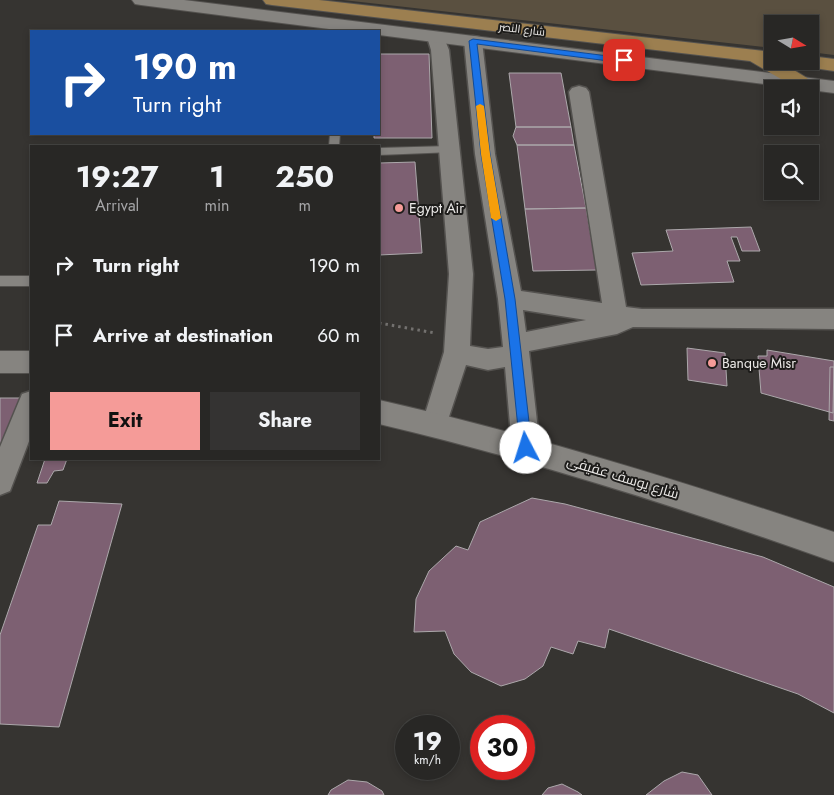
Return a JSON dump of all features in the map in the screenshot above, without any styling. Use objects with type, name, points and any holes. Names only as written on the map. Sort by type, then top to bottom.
[{"type":"main road","name":"شارع النصر","points":[[272,0],[764,57]]},
{"type":"main road","points":[[819,63],[834,65]]},
{"type":"main road","points":[[783,70],[797,80]]},
{"type":"street","points":[[141,0],[364,30]]},
{"type":"street","points":[[380,32],[473,41],[784,80]]},
{"type":"street","points":[[435,424],[458,345],[461,274],[440,50],[436,37]]},
{"type":"street","points":[[473,41],[488,166],[510,299],[526,448]]},
{"type":"street","points":[[819,85],[834,87]]},
{"type":"street","points":[[579,92],[616,319]]},
{"type":"street","points":[[450,159],[488,166]]},
{"type":"street","points":[[510,299],[616,319],[834,319]]},
{"type":"street","points":[[458,345],[483,360],[505,358],[516,347],[616,319]]},
{"type":"street","points":[[0,362],[30,362]]},
{"type":"street","points":[[0,482],[30,405]]},
{"type":"street","name":"شارع يوسف عفيفى","points":[[380,412],[435,424],[526,448],[722,508],[834,547]]},
{"type":"lane","points":[[380,152],[450,159]]},
{"type":"lane","points":[[0,281],[30,281]]},
{"type":"path","points":[[380,323],[458,345]]},
{"type":"shaded area","points":[[343,0],[834,0],[834,55],[819,53],[819,15],[764,15],[764,47]]},
{"type":"building","points":[[380,54],[429,54],[432,138],[374,138],[374,135],[380,135]]},
{"type":"building","points":[[509,73],[561,73],[571,127],[516,127]]},
{"type":"building","points":[[516,127],[571,127],[574,145],[517,145],[513,136]]},
{"type":"building","points":[[517,145],[574,145],[586,208],[525,209]]},
{"type":"building","name":"Egypt Air","points":[[415,162],[422,253],[380,255],[380,163]]},
{"type":"building","points":[[586,208],[597,270],[533,271],[525,209]]},
{"type":"building","points":[[751,227],[760,251],[742,251],[737,237],[731,237],[740,261],[727,261],[734,282],[641,285],[632,253],[673,251],[666,230]]},
{"type":"building","points":[[687,348],[725,353],[727,386],[688,380]]},
{"type":"building","points":[[767,350],[834,361],[833,413],[761,393],[758,356],[767,356]]},
{"type":"building","points":[[830,367],[834,367],[834,421],[829,420]]},
{"type":"building","points":[[0,398],[30,398],[16,434],[0,448]]},
{"type":"building","points":[[45,460],[67,460],[63,470],[54,471],[47,483],[37,483]]},
{"type":"building","points":[[532,498],[565,504],[763,557],[834,587],[834,713],[798,694],[609,629],[605,648],[578,641],[573,654],[551,647],[543,666],[525,679],[501,686],[471,672],[454,654],[445,631],[414,632],[416,599],[429,571],[456,546],[468,550],[480,522]]},
{"type":"building","points":[[59,501],[122,504],[59,727],[0,724],[0,635],[38,525],[51,525]]},
{"type":"building","points":[[682,772],[698,775],[712,795],[646,795],[664,781]]},
{"type":"building","points":[[348,780],[367,782],[382,791],[384,795],[328,795],[331,790]]},
{"type":"building","points":[[562,784],[582,795],[542,795],[548,788]]},
{"type":"slow traffic","points":[[480,106],[485,154],[496,218]]},
{"type":"place","name":"Egypt Air","points":[[399,208]]},
{"type":"place","name":"Banque Misr","points":[[712,363]]},
{"type":"route","points":[[526,448],[517,351],[485,154],[473,41],[624,60]]}]
